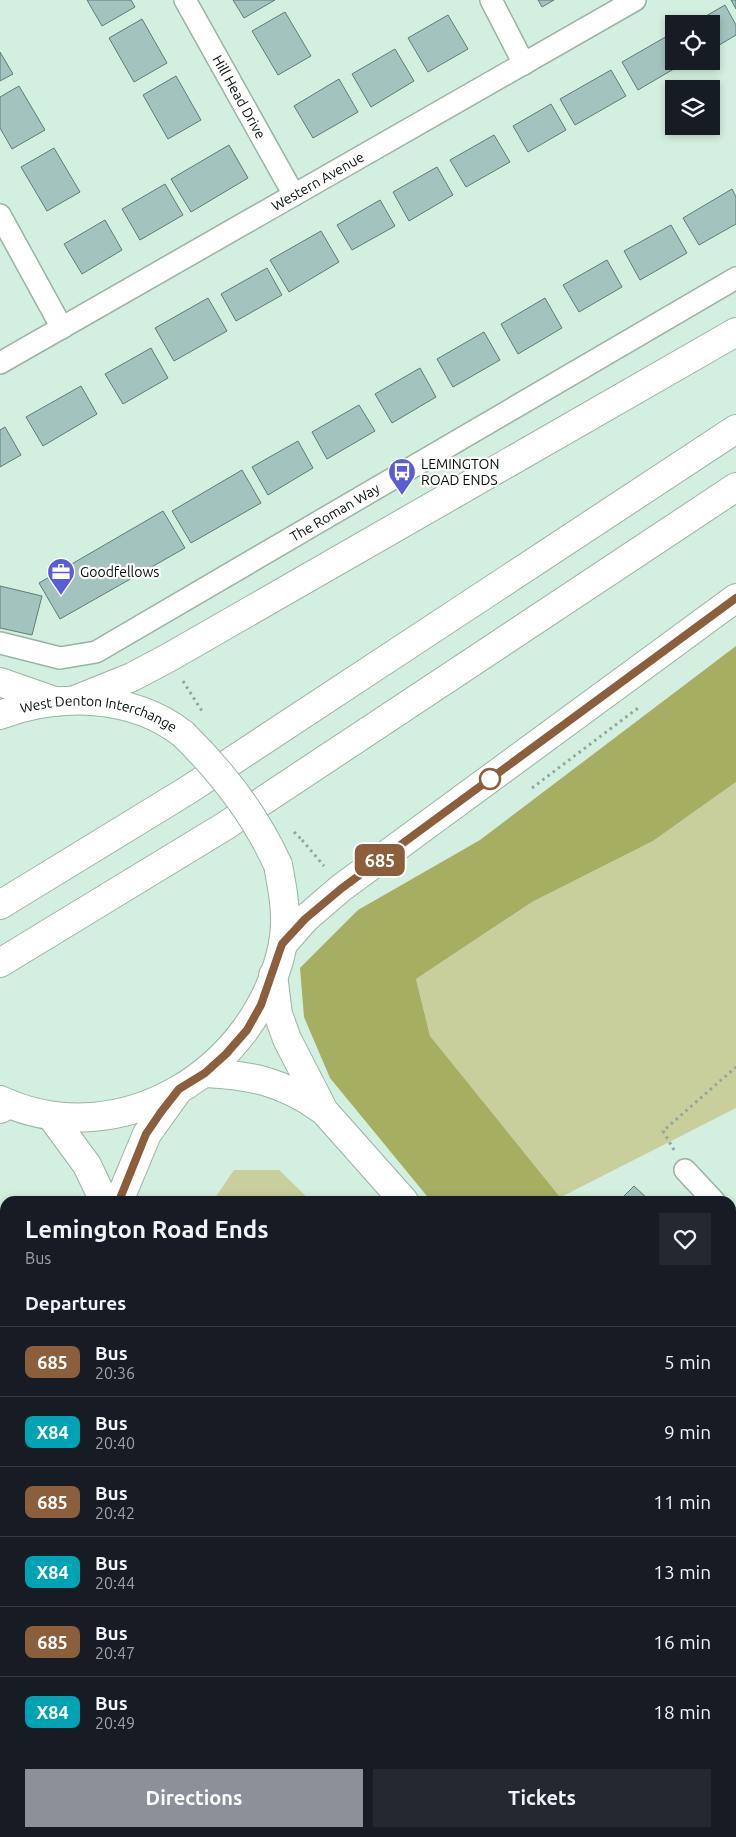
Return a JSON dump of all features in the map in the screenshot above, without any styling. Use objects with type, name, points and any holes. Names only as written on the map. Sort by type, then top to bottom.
[{"type":"main road","points":[[0,682],[66,701],[132,677],[736,332]]},
{"type":"main road","points":[[0,905],[188,790],[736,430]]},
{"type":"main road","points":[[0,963],[226,826],[736,487]]},
{"type":"main road","points":[[282,944],[305,919],[342,888],[736,598]]},
{"type":"main road","name":"West Denton Interchange","points":[[0,715],[66,701],[105,702],[131,707],[169,722],[183,734],[230,784],[252,814],[278,865],[285,913],[282,944],[273,975],[261,1005],[247,1030],[226,1054],[205,1073],[152,1103],[120,1112],[86,1117],[51,1116],[3,1104]]},
{"type":"main road","points":[[273,975],[278,1014],[287,1039],[324,1111],[400,1196]]},
{"type":"main road","points":[[205,1073],[237,1075],[286,1087],[324,1111]]},
{"type":"main road","points":[[121,1196],[146,1134],[179,1089]]},
{"type":"main road","points":[[51,1116],[87,1165],[102,1196]]},
{"type":"street","name":"Hill Head Drive","points":[[185,0],[294,195]]},
{"type":"street","points":[[491,0],[524,64]]},
{"type":"street","name":"Western Avenue","points":[[0,363],[635,0]]},
{"type":"street","points":[[0,215],[62,328]]},
{"type":"street","name":"The Roman Way","points":[[0,643],[60,658],[96,652],[736,278]]},
{"type":"street","points":[[685,1170],[709,1196]]},
{"type":"path","points":[[532,788],[642,705]]},
{"type":"path","points":[[302,840],[342,888]]},
{"type":"path","points":[[685,1170],[662,1131],[736,1067]]},
{"type":"green space","points":[[736,646],[736,782],[653,841],[532,902],[416,979],[430,1036],[559,1196],[427,1196],[330,1078],[304,1017],[300,968],[358,910],[480,840]]},
{"type":"green space","points":[[736,782],[736,1108],[563,1196],[557,1196],[430,1036],[416,979],[532,902],[653,841]]},
{"type":"green space","points":[[234,1170],[279,1170],[306,1196],[216,1196]]},
{"type":"building","points":[[87,0],[131,0],[135,7],[102,26]]},
{"type":"building","points":[[233,0],[275,0],[244,18]]},
{"type":"building","points":[[538,0],[554,0],[542,7]]},
{"type":"building","points":[[731,0],[736,0],[736,9]]},
{"type":"building","points":[[725,5],[736,25],[736,35],[720,45],[720,15],[708,15]]},
{"type":"building","points":[[285,12],[311,56],[278,75],[252,31]]},
{"type":"building","points":[[448,15],[468,49],[428,72],[408,38]]},
{"type":"building","points":[[142,19],[167,63],[134,82],[109,38]]},
{"type":"building","points":[[665,37],[665,70],[672,70],[638,90],[622,62]]},
{"type":"building","points":[[395,49],[414,81],[371,107],[352,74]]},
{"type":"building","points":[[0,52],[13,74],[0,81]]},
{"type":"building","points":[[611,70],[626,96],[575,125],[560,99]]},
{"type":"building","points":[[176,76],[201,120],[168,139],[143,95]]},
{"type":"building","points":[[339,79],[358,112],[313,138],[294,106]]},
{"type":"building","points":[[19,86],[45,130],[12,149],[0,128],[0,97]]},
{"type":"building","points":[[551,104],[566,130],[528,152],[513,126]]},
{"type":"building","points":[[494,135],[510,162],[466,187],[450,160]]},
{"type":"building","points":[[229,145],[248,178],[191,212],[171,179]]},
{"type":"building","points":[[54,148],[80,192],[47,211],[21,167]]},
{"type":"building","points":[[437,167],[453,195],[409,221],[393,192]]},
{"type":"building","points":[[165,184],[183,215],[140,240],[122,209]]},
{"type":"building","points":[[732,189],[736,197],[736,224],[699,245],[683,218]]},
{"type":"building","points":[[380,200],[395,226],[352,250],[337,225]]},
{"type":"building","points":[[105,220],[122,250],[82,274],[64,244]]},
{"type":"building","points":[[671,225],[687,253],[640,280],[624,251]]},
{"type":"building","points":[[321,231],[339,262],[289,292],[270,260]]},
{"type":"building","points":[[607,260],[622,287],[579,312],[563,285]]},
{"type":"building","points":[[267,268],[282,295],[236,321],[221,294]]},
{"type":"building","points":[[208,298],[227,331],[174,361],[155,328]]},
{"type":"building","points":[[545,298],[562,328],[518,354],[501,324]]},
{"type":"building","points":[[484,332],[500,360],[453,387],[437,359]]},
{"type":"building","points":[[151,348],[168,378],[123,404],[105,374]]},
{"type":"building","points":[[420,368],[436,397],[392,423],[375,394]]},
{"type":"building","points":[[81,386],[97,414],[43,446],[26,417]]},
{"type":"building","points":[[359,405],[375,431],[327,459],[312,432]]},
{"type":"building","points":[[5,427],[21,455],[0,467],[0,430]]},
{"type":"building","points":[[298,441],[313,468],[268,495],[252,467]]},
{"type":"building","points":[[242,470],[261,503],[191,543],[172,511]]},
{"type":"building","points":[[163,511],[185,548],[60,619],[39,583]]},
{"type":"building","points":[[0,586],[42,596],[32,635],[0,628]]},
{"type":"building","points":[[634,1186],[645,1196],[624,1196]]},
{"type":"bus line","name":"685","points":[[121,1196],[146,1134],[179,1089],[205,1073],[226,1054],[247,1030],[261,1005],[273,975],[282,944],[305,919],[342,888],[736,598]]},
{"type":"place","name":"LEMINGTON ROAD ENDS","points":[[402,496]]},
{"type":"place","name":"Goodfellows","points":[[61,596]]}]
